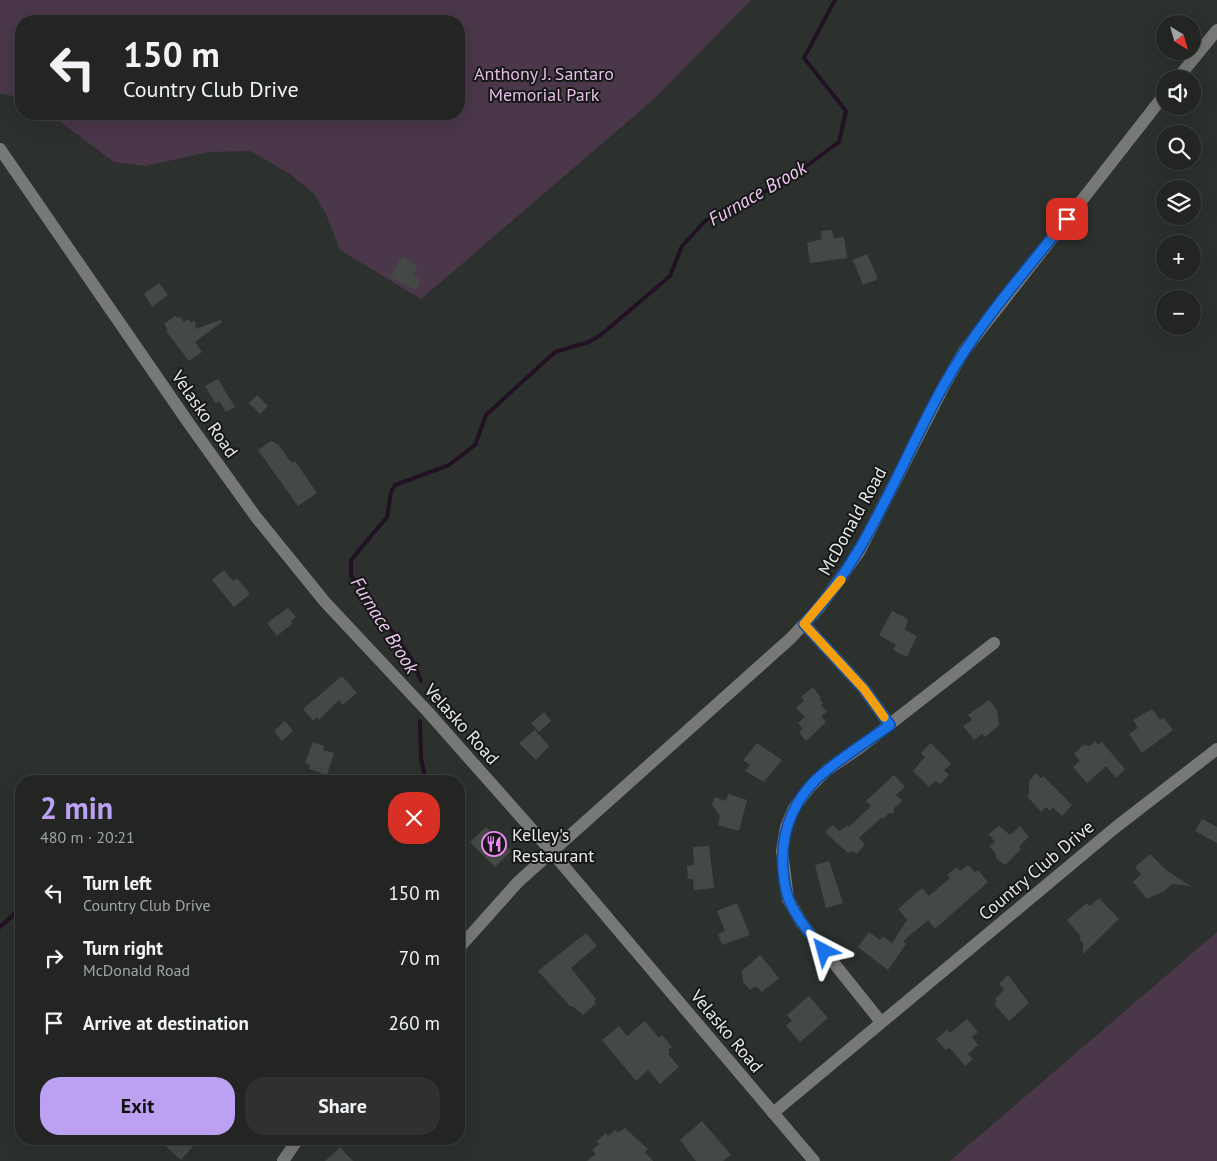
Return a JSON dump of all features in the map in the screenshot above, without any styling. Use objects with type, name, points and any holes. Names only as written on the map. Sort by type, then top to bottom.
[{"type":"street","points":[[1184,70],[1217,30]]},
{"type":"street","name":"McDonald Road","points":[[465,941],[518,882],[804,624],[841,581],[859,552],[945,384],[964,351],[1156,106]]},
{"type":"street","name":"Velasko Road","points":[[0,149],[190,425],[256,517],[325,602],[428,712],[551,851],[814,1161]]},
{"type":"street","points":[[804,624],[864,689],[890,725]]},
{"type":"street","points":[[881,1022],[801,922],[788,899],[782,852],[786,827],[794,808],[809,788],[827,770],[890,725],[994,643]]},
{"type":"street","name":"Country Club Drive","points":[[773,1113],[1116,827],[1217,749]]},
{"type":"street","points":[[283,1161],[294,1145]]},
{"type":"green space","name":"Anthony J. Santaro Memorial Park","points":[[0,0],[751,0],[654,99],[421,299],[340,250],[326,214],[314,194],[290,174],[250,151],[209,152],[145,166],[114,162],[58,120],[465,120],[465,15],[15,15],[15,97],[0,93]]},
{"type":"green space","points":[[1217,932],[1217,1161],[950,1161]]},
{"type":"building","points":[[832,230],[834,238],[844,237],[847,258],[810,263],[807,243],[822,239],[821,231]]},
{"type":"building","points":[[867,254],[878,279],[863,285],[853,260]]},
{"type":"building","points":[[402,256],[418,266],[412,275],[421,280],[416,290],[390,277]]},
{"type":"building","points":[[159,283],[168,295],[152,307],[144,294]]},
{"type":"building","points":[[175,316],[177,318],[179,316],[184,322],[188,319],[191,323],[195,320],[196,329],[220,320],[222,322],[195,342],[202,352],[189,361],[166,331],[168,330],[164,324]]},
{"type":"building","points":[[218,379],[235,407],[226,412],[219,401],[216,404],[205,386]]},
{"type":"building","points":[[257,395],[268,406],[260,414],[249,403]]},
{"type":"building","points":[[271,441],[279,445],[289,460],[293,463],[295,461],[317,493],[298,506],[258,450]]},
{"type":"building","points":[[224,570],[233,581],[237,578],[250,594],[234,607],[212,580]]},
{"type":"building","points":[[288,608],[296,617],[291,621],[293,623],[277,636],[267,623]]},
{"type":"building","points":[[892,611],[908,619],[905,630],[917,636],[907,657],[893,650],[896,645],[879,635]]},
{"type":"building","points":[[342,676],[357,693],[343,705],[339,700],[319,720],[317,717],[313,721],[303,709]]},
{"type":"building","points":[[813,687],[821,698],[819,699],[823,703],[821,705],[827,712],[821,716],[826,722],[806,741],[799,732],[803,729],[798,723],[805,717],[796,708],[804,701],[801,697]]},
{"type":"building","points":[[989,700],[997,710],[999,725],[985,737],[982,734],[974,740],[963,726],[972,720],[968,715]]},
{"type":"building","points":[[1152,709],[1160,720],[1164,718],[1173,730],[1142,753],[1129,734],[1138,728],[1133,720]]},
{"type":"building","points":[[544,712],[551,721],[539,732],[531,723]]},
{"type":"building","points":[[285,721],[293,731],[282,741],[274,731]]},
{"type":"building","points":[[535,730],[549,746],[536,760],[519,743]]},
{"type":"building","points":[[1095,741],[1098,745],[1102,742],[1125,769],[1116,778],[1106,766],[1087,783],[1073,767],[1080,761],[1074,754],[1083,745],[1090,746]]},
{"type":"building","points":[[313,742],[324,746],[323,750],[334,753],[327,775],[309,769],[310,765],[305,763]]},
{"type":"building","points":[[757,743],[782,760],[764,782],[745,771],[750,765],[743,760]]},
{"type":"building","points":[[931,743],[951,764],[944,770],[949,775],[940,784],[936,781],[929,787],[913,771],[925,757],[921,753]]},
{"type":"building","points":[[1036,773],[1041,778],[1043,776],[1072,805],[1062,816],[1053,807],[1050,811],[1046,807],[1041,812],[1027,796],[1029,794],[1029,781]]},
{"type":"building","points":[[894,775],[905,787],[896,795],[902,801],[894,808],[894,813],[889,813],[883,819],[882,817],[859,838],[865,845],[856,854],[854,851],[848,853],[825,832],[833,825],[839,831],[848,825],[849,827],[871,806],[866,801]]},
{"type":"building","points":[[728,794],[747,800],[739,831],[718,825],[720,816],[712,805],[715,797],[726,801]]},
{"type":"building","points":[[1202,819],[1217,827],[1217,843],[1195,831]]},
{"type":"building","points":[[999,826],[1010,835],[1020,826],[1029,837],[1019,846],[1021,849],[1005,865],[996,858],[996,854],[989,846],[995,842],[989,834]]},
{"type":"building","points":[[486,827],[492,833],[495,831],[507,843],[505,845],[511,851],[495,867],[470,842]]},
{"type":"building","points":[[709,846],[714,888],[694,890],[693,879],[688,879],[687,866],[694,865],[693,847]]},
{"type":"building","points":[[1150,854],[1166,870],[1190,886],[1172,884],[1164,891],[1147,899],[1133,882],[1141,874],[1135,867]]},
{"type":"building","points":[[829,861],[843,903],[826,908],[815,865]]},
{"type":"building","points":[[968,865],[975,872],[978,870],[988,882],[935,929],[928,920],[903,941],[906,944],[888,970],[858,947],[869,932],[880,940],[883,936],[892,943],[907,920],[898,909],[922,888],[929,896],[950,878],[947,875],[957,867],[960,871]]},
{"type":"building","points":[[1099,898],[1119,919],[1083,954],[1083,943],[1079,939],[1081,937],[1067,920],[1087,903],[1090,906]]},
{"type":"building","points":[[737,903],[750,935],[722,945],[718,934],[725,931],[717,911]]},
{"type":"building","points":[[586,933],[597,946],[571,968],[596,999],[594,1001],[596,1003],[583,1015],[571,1007],[538,971]]},
{"type":"building","points":[[760,955],[779,978],[762,992],[756,986],[750,990],[743,982],[742,971]]},
{"type":"building","points":[[1008,975],[1029,1003],[1009,1021],[994,1004],[997,1001],[995,999],[1004,990],[999,984]]},
{"type":"building","points":[[809,996],[828,1018],[800,1042],[786,1026],[792,1021],[787,1015]]},
{"type":"building","points":[[967,1019],[978,1032],[972,1037],[978,1045],[968,1054],[973,1059],[965,1066],[952,1050],[948,1048],[946,1050],[936,1039],[947,1030],[950,1033]]},
{"type":"building","points":[[645,1021],[659,1038],[662,1035],[672,1047],[668,1049],[670,1052],[668,1054],[679,1067],[660,1084],[648,1070],[636,1081],[602,1040],[619,1026],[627,1036]]},
{"type":"building","points":[[702,1121],[731,1155],[723,1161],[696,1161],[680,1140]]},
{"type":"building","points":[[625,1128],[648,1149],[645,1152],[653,1161],[587,1161],[596,1154],[592,1150],[599,1144],[597,1141],[606,1133],[608,1136],[615,1130],[618,1133]]},
{"type":"building","points":[[165,1145],[194,1145],[181,1160]]},
{"type":"building","points":[[340,1147],[353,1161],[325,1161]]},
{"type":"waterway","name":"Furnace Brook","points":[[421,681],[412,660],[351,576],[351,560],[387,517],[391,492],[395,485],[449,465],[475,445],[486,415],[555,352],[589,342],[602,334],[670,276],[682,246],[705,221],[732,205],[782,184],[839,142],[846,111],[804,58],[835,0]]},
{"type":"waterway","name":"Furnace Brook","points":[[420,721],[421,758],[425,775]]},
{"type":"waterway","name":"Furnace Brook","points":[[0,927],[15,913]]},
{"type":"slow traffic","points":[[841,580],[804,624],[864,689],[884,717]]},
{"type":"place","name":"Kelley's Restaurant","points":[[494,844]]},
{"type":"route","points":[[824,951],[801,922],[788,899],[784,881],[782,852],[786,827],[794,808],[809,788],[827,770],[890,725],[864,689],[804,624],[841,581],[859,552],[945,384],[964,351],[1067,219]]}]
